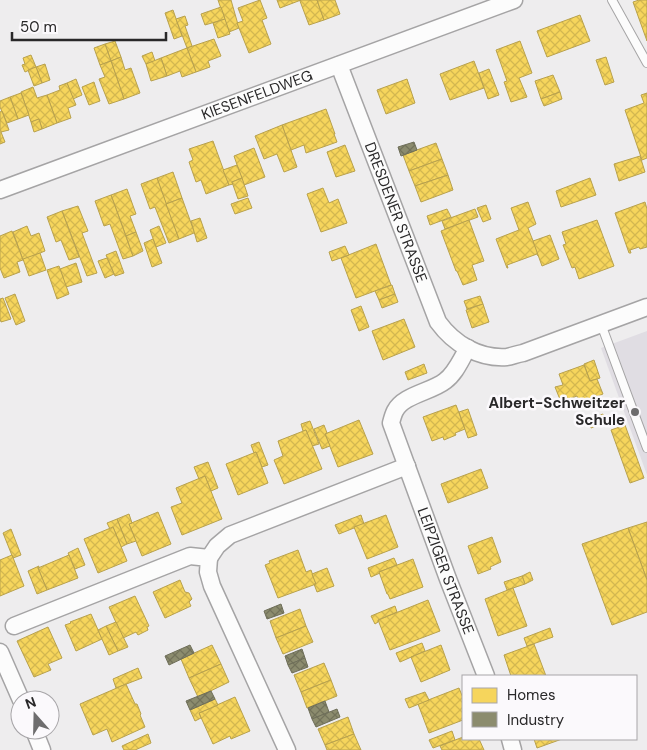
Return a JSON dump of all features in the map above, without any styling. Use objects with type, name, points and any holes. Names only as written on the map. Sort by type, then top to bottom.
[{"type":"street","name":"KIESENFELDWEG","points":[[0,190],[514,0]]},
{"type":"street","name":"DRESDENER STRASSE","points":[[340,65],[438,322],[456,341],[479,354],[493,357],[508,357],[647,307]]},
{"type":"street","name":"LEIPZIGER STRASSE","points":[[468,348],[457,368],[447,380],[435,388],[407,399],[395,410],[391,423],[486,675]]},
{"type":"street","points":[[286,750],[212,586],[208,572],[209,558],[217,546],[230,535],[407,466]]},
{"type":"street","points":[[14,626],[190,556],[209,558]]},
{"type":"street","points":[[0,652],[17,690]]},
{"type":"lane","points":[[612,0],[647,63]]},
{"type":"lane","points":[[601,324],[647,448]]},
{"type":"shaded area","name":"Albert-Schweitzer Schule","points":[[647,331],[647,475],[601,348]]},
{"type":"building: Homes","points":[[218,0],[231,0],[239,28],[229,32]]},
{"type":"building: Homes","points":[[260,0],[267,18],[262,20],[271,44],[249,53],[237,23],[243,21],[238,8]]},
{"type":"building: Homes","points":[[277,0],[301,0],[280,8]]},
{"type":"building: Homes","points":[[301,0],[317,0],[324,20],[309,25]]},
{"type":"building: Homes","points":[[317,0],[335,0],[340,14],[324,20]]},
{"type":"building: Homes","points":[[647,0],[647,41],[633,2]]},
{"type":"building: Homes","points":[[221,7],[225,19],[205,25],[201,14]]},
{"type":"building: Homes","points":[[173,10],[182,36],[174,39],[165,13]]},
{"type":"building: Homes","points":[[580,15],[590,41],[547,57],[537,31]]},
{"type":"building: Homes","points":[[185,16],[188,25],[185,26],[192,46],[187,48],[176,19]]},
{"type":"building: Homes","points":[[225,19],[230,34],[218,38],[213,23]]},
{"type":"building: Homes","points":[[214,39],[221,56],[208,61],[210,67],[196,72],[187,48]]},
{"type":"building: Homes","points":[[115,41],[121,57],[111,61],[105,44]]},
{"type":"building: Homes","points":[[520,41],[532,73],[519,78],[527,97],[511,102],[504,82],[507,81],[496,50]]},
{"type":"building: Homes","points":[[105,44],[111,61],[100,65],[94,48]]},
{"type":"building: Homes","points":[[187,48],[196,72],[182,77],[180,71],[167,76],[161,58]]},
{"type":"building: Homes","points":[[152,52],[155,61],[146,64],[142,56]]},
{"type":"building: Homes","points":[[31,55],[36,67],[25,72],[22,65],[25,64],[23,58]]},
{"type":"building: Homes","points":[[121,57],[125,70],[131,68],[140,93],[124,99],[111,61]]},
{"type":"building: Homes","points":[[606,57],[614,82],[605,85],[596,60]]},
{"type":"building: Homes","points":[[161,58],[167,76],[151,81],[146,64]]},
{"type":"building: Homes","points":[[111,61],[124,99],[109,104],[99,79],[105,77],[100,65]]},
{"type":"building: Homes","points":[[474,61],[484,88],[450,100],[440,74]]},
{"type":"building: Homes","points":[[45,64],[50,80],[42,83],[36,67]]},
{"type":"building: Homes","points":[[36,67],[42,83],[34,86],[28,70]]},
{"type":"building: Homes","points":[[489,69],[499,95],[488,99],[479,73]]},
{"type":"building: Homes","points":[[553,75],[560,92],[541,99],[535,81]]},
{"type":"building: Homes","points":[[76,79],[82,95],[73,99],[67,83]]},
{"type":"building: Homes","points":[[407,79],[415,103],[386,114],[377,90]]},
{"type":"building: Homes","points":[[94,82],[100,101],[89,105],[82,87]]},
{"type":"building: Homes","points":[[67,83],[76,105],[68,108],[71,118],[57,123],[47,95],[60,90],[59,86]]},
{"type":"building: Homes","points":[[33,87],[37,98],[47,95],[57,123],[42,129],[39,119],[31,122],[21,92]]},
{"type":"building: Homes","points":[[560,92],[562,99],[544,106],[541,99]]},
{"type":"building: Homes","points":[[21,93],[29,115],[18,119],[10,97]]},
{"type":"building: Homes","points":[[647,93],[647,158],[642,160],[625,110],[644,103],[641,95]]},
{"type":"building: Homes","points":[[10,97],[18,119],[7,123],[0,107],[0,101]]},
{"type":"building: Homes","points":[[326,109],[337,142],[306,153],[304,145],[291,150],[282,125]]},
{"type":"building: Homes","points":[[2,111],[9,130],[1,132],[5,142],[0,144],[0,112]]},
{"type":"building: Homes","points":[[39,119],[42,129],[34,132],[31,122]]},
{"type":"building: Homes","points":[[282,125],[297,167],[284,172],[277,154],[264,159],[255,136]]},
{"type":"building: Homes","points":[[213,141],[229,185],[206,194],[201,180],[196,182],[189,162],[193,160],[189,149]]},
{"type":"building: Homes","points":[[436,143],[442,159],[409,171],[403,155]]},
{"type":"building: Homes","points":[[345,145],[355,171],[336,177],[327,152]]},
{"type":"building: Homes","points":[[254,148],[265,177],[244,185],[234,156]]},
{"type":"building: Homes","points":[[640,156],[645,172],[619,181],[614,164]]},
{"type":"building: Homes","points":[[442,159],[448,175],[415,186],[409,171]]},
{"type":"building: Homes","points":[[237,165],[242,178],[229,185],[223,170]]},
{"type":"building: Homes","points":[[173,172],[182,198],[166,204],[157,178]]},
{"type":"building: Homes","points":[[448,175],[453,190],[421,202],[415,186]]},
{"type":"building: Homes","points":[[157,178],[179,239],[169,243],[155,207],[150,209],[141,184]]},
{"type":"building: Homes","points":[[242,178],[248,196],[238,199],[232,182]]},
{"type":"building: Homes","points":[[590,178],[596,195],[561,207],[556,191]]},
{"type":"building: Homes","points":[[323,188],[329,203],[338,199],[347,223],[321,232],[307,194]]},
{"type":"building: Homes","points":[[127,189],[136,214],[130,216],[136,232],[126,236],[111,195]]},
{"type":"building: Homes","points":[[111,195],[133,256],[123,259],[110,224],[104,226],[95,201]]},
{"type":"building: Homes","points":[[182,198],[195,234],[179,239],[166,204]]},
{"type":"building: Homes","points":[[248,198],[252,208],[235,214],[231,204]]},
{"type":"building: Homes","points":[[528,202],[536,224],[528,228],[539,256],[537,254],[507,265],[507,268],[496,239],[519,230],[511,208]]},
{"type":"building: Homes","points":[[645,202],[647,209],[647,247],[630,250],[631,253],[629,253],[615,213]]},
{"type":"building: Homes","points":[[486,205],[491,219],[483,222],[477,208]]},
{"type":"building: Homes","points":[[78,206],[88,231],[82,233],[97,273],[87,276],[62,211]]},
{"type":"building: Homes","points":[[447,209],[451,217],[430,225],[427,216]]},
{"type":"building: Homes","points":[[475,209],[478,217],[445,229],[442,221]]},
{"type":"building: Homes","points":[[62,211],[79,257],[69,260],[61,240],[56,242],[47,217]]},
{"type":"building: Homes","points":[[200,218],[207,238],[197,242],[191,221]]},
{"type":"building: Homes","points":[[469,220],[484,261],[472,265],[477,280],[463,285],[441,231]]},
{"type":"building: Homes","points":[[597,220],[614,266],[579,279],[575,267],[572,268],[563,245],[566,244],[562,232]]},
{"type":"building: Homes","points":[[27,226],[31,236],[39,233],[45,251],[23,260],[13,232]]},
{"type":"building: Homes","points":[[159,226],[166,243],[156,247],[150,230]]},
{"type":"building: Homes","points":[[12,231],[23,260],[17,262],[20,272],[4,278],[0,268],[0,236]]},
{"type":"building: Homes","points":[[136,232],[143,251],[133,256],[126,236]]},
{"type":"building: Homes","points":[[550,235],[559,259],[542,266],[533,241]]},
{"type":"building: Homes","points":[[153,239],[162,263],[152,267],[144,243]]},
{"type":"building: Homes","points":[[376,244],[391,285],[356,298],[341,258]]},
{"type":"building: Homes","points":[[345,246],[349,255],[332,261],[329,252]]},
{"type":"building: Homes","points":[[116,251],[124,273],[115,276],[106,255]]},
{"type":"building: Homes","points":[[40,253],[46,270],[29,276],[23,259]]},
{"type":"building: Homes","points":[[107,258],[114,274],[105,278],[98,261]]},
{"type":"building: Homes","points":[[76,263],[82,282],[66,287],[60,269]]},
{"type":"building: Homes","points":[[59,266],[69,294],[57,299],[47,270]]},
{"type":"building: Homes","points":[[392,285],[395,294],[379,300],[375,291]]},
{"type":"building: Homes","points":[[15,294],[25,321],[16,325],[5,298]]},
{"type":"building: Homes","points":[[395,294],[398,302],[382,308],[379,300]]},
{"type":"building: Homes","points":[[480,296],[483,304],[467,309],[464,301]]},
{"type":"building: Homes","points":[[3,298],[11,319],[1,322],[0,299]]},
{"type":"building: Homes","points":[[483,304],[489,322],[472,328],[466,310]]},
{"type":"building: Homes","points":[[361,306],[369,327],[359,331],[351,310]]},
{"type":"building: Homes","points":[[404,319],[415,347],[383,360],[372,331]]},
{"type":"building: Homes","points":[[594,360],[600,378],[590,381],[584,364]]},
{"type":"building: Homes","points":[[424,364],[427,373],[408,380],[405,372]]},
{"type":"building: Homes","points":[[584,365],[590,381],[597,379],[603,394],[580,403],[577,396],[561,402],[555,387],[563,385],[559,374]]},
{"type":"building: Homes","points":[[456,405],[465,429],[444,440],[443,437],[432,441],[423,417]]},
{"type":"building: Homes","points":[[468,409],[477,435],[468,438],[459,412]]},
{"type":"building: Homes","points":[[603,414],[606,422],[591,428],[588,420]]},
{"type":"building: Homes","points":[[359,420],[373,454],[338,467],[325,434]]},
{"type":"building: Homes","points":[[310,421],[319,444],[312,446],[306,430],[303,431],[301,424]]},
{"type":"building: Homes","points":[[324,425],[327,433],[325,434],[330,446],[322,449],[314,429]]},
{"type":"building: Homes","points":[[625,425],[644,478],[630,483],[611,430]]},
{"type":"building: Homes","points":[[306,430],[322,469],[284,484],[274,460],[283,456],[278,441]]},
{"type":"building: Homes","points":[[259,442],[268,465],[262,467],[251,445]]},
{"type":"building: Homes","points":[[256,452],[268,483],[238,495],[226,464]]},
{"type":"building: Homes","points":[[208,462],[218,488],[211,491],[205,476],[199,479],[194,467]]},
{"type":"building: Homes","points":[[481,469],[488,488],[448,503],[441,484]]},
{"type":"building: Homes","points":[[205,476],[222,519],[182,535],[171,507],[182,503],[176,488]]},
{"type":"building: Homes","points":[[158,512],[171,544],[142,556],[129,524]]},
{"type":"building: Homes","points":[[129,514],[132,523],[129,524],[136,541],[127,544],[117,519]]},
{"type":"building: Homes","points":[[361,515],[364,524],[339,534],[335,525]]},
{"type":"building: Homes","points":[[386,515],[398,547],[367,559],[354,527]]},
{"type":"building: Homes","points":[[117,519],[127,544],[121,547],[113,527],[110,529],[107,523]]},
{"type":"building: Homes","points":[[647,522],[647,580],[628,528]]},
{"type":"building: Homes","points":[[113,527],[127,561],[98,573],[84,539]]},
{"type":"building: Homes","points":[[628,528],[647,580],[647,612],[612,625],[582,544]]},
{"type":"building: Homes","points":[[11,529],[21,555],[13,558],[3,533]]},
{"type":"building: Homes","points":[[492,537],[501,562],[490,567],[491,569],[478,574],[468,546]]},
{"type":"building: Homes","points":[[78,548],[85,565],[75,569],[68,553]]},
{"type":"building: Homes","points":[[298,550],[306,572],[311,570],[316,584],[278,598],[265,565],[270,563],[269,561]]},
{"type":"building: Homes","points":[[12,555],[24,586],[0,596],[0,560]]},
{"type":"building: Homes","points":[[69,555],[78,578],[47,590],[38,568]]},
{"type":"building: Homes","points":[[394,558],[397,565],[371,577],[368,568]]},
{"type":"building: Homes","points":[[413,559],[423,587],[390,599],[379,572]]},
{"type":"building: Homes","points":[[39,566],[38,568],[47,590],[37,594],[28,571]]},
{"type":"building: Homes","points":[[327,568],[334,586],[317,592],[312,574]]},
{"type":"building: Homes","points":[[530,572],[533,580],[525,584],[522,576]]},
{"type":"building: Homes","points":[[522,576],[525,584],[507,590],[504,582]]},
{"type":"building: Homes","points":[[180,580],[185,592],[189,593],[192,599],[189,602],[191,606],[165,618],[153,592]]},
{"type":"building: Homes","points":[[513,588],[527,626],[498,636],[485,599]]},
{"type":"building: Homes","points":[[135,596],[149,626],[147,627],[148,630],[138,635],[136,632],[123,638],[109,607]]},
{"type":"building: Homes","points":[[428,600],[440,631],[390,650],[378,620]]},
{"type":"building: Homes","points":[[395,606],[397,612],[378,620],[375,624],[371,616]]},
{"type":"building: Homes","points":[[300,609],[306,626],[276,638],[270,621]]},
{"type":"building: Homes","points":[[91,614],[102,639],[76,651],[65,625]]},
{"type":"building: Homes","points":[[116,622],[128,647],[118,651],[106,626]]},
{"type":"building: Homes","points":[[106,626],[118,651],[109,655],[98,630]]},
{"type":"building: Homes","points":[[306,626],[313,642],[283,654],[276,638]]},
{"type":"building: Homes","points":[[48,627],[62,658],[48,664],[51,670],[34,677],[17,641]]},
{"type":"building: Homes","points":[[550,628],[553,637],[527,646],[524,638]]},
{"type":"building: Homes","points":[[422,643],[425,651],[400,662],[396,653]]},
{"type":"building: Homes","points":[[534,644],[546,675],[511,675],[504,655]]},
{"type":"building: Homes","points":[[212,645],[221,664],[189,678],[181,659]]},
{"type":"building: Homes","points":[[441,645],[450,670],[421,682],[411,657]]},
{"type":"building: Homes","points":[[324,663],[331,680],[301,692],[294,675]]},
{"type":"building: Homes","points":[[221,664],[229,682],[198,697],[189,678]]},
{"type":"building: Homes","points":[[138,668],[142,678],[116,688],[113,679]]},
{"type":"building: Homes","points":[[331,680],[337,696],[307,708],[301,692]]},
{"type":"building: Homes","points":[[126,684],[135,704],[137,704],[145,727],[112,742],[107,729],[93,735],[80,704]]},
{"type":"building: Homes","points":[[459,688],[462,696],[462,720],[429,733],[418,704]]},
{"type":"building: Homes","points":[[425,692],[429,700],[409,708],[405,699]]},
{"type":"building: Homes","points":[[235,697],[250,731],[231,739],[230,736],[213,744],[199,713]]},
{"type":"building: Homes","points":[[215,699],[218,705],[199,713],[201,718],[195,721],[190,710]]},
{"type":"building: Homes","points":[[348,717],[354,734],[325,745],[318,729]]},
{"type":"building: Homes","points":[[452,731],[455,740],[433,748],[429,740]]},
{"type":"building: Homes","points":[[148,734],[151,743],[135,750],[124,750],[122,746]]},
{"type":"building: Homes","points":[[354,734],[361,750],[327,750],[325,745]]},
{"type":"building: Homes","points":[[462,737],[462,740],[479,740],[484,750],[442,750],[440,746]]},
{"type":"building: Homes","points":[[534,740],[559,740],[537,748]]},
{"type":"building: Industry","points":[[414,142],[417,150],[401,156],[398,147]]},
{"type":"building: Industry","points":[[281,604],[284,613],[267,619],[264,611]]},
{"type":"building: Industry","points":[[190,645],[194,653],[169,665],[165,656]]},
{"type":"building: Industry","points":[[302,649],[305,658],[288,665],[285,656]]},
{"type":"building: Industry","points":[[305,658],[308,667],[292,673],[288,665]]},
{"type":"building: Industry","points":[[211,691],[215,699],[190,710],[186,701]]},
{"type":"building: Industry","points":[[325,701],[329,712],[312,719],[308,708]]},
{"type":"building: Industry","points":[[337,709],[340,717],[316,727],[312,719]]},
{"type":"place","name":"Albert-Schweitzer Schule","points":[[635,412]]}]
